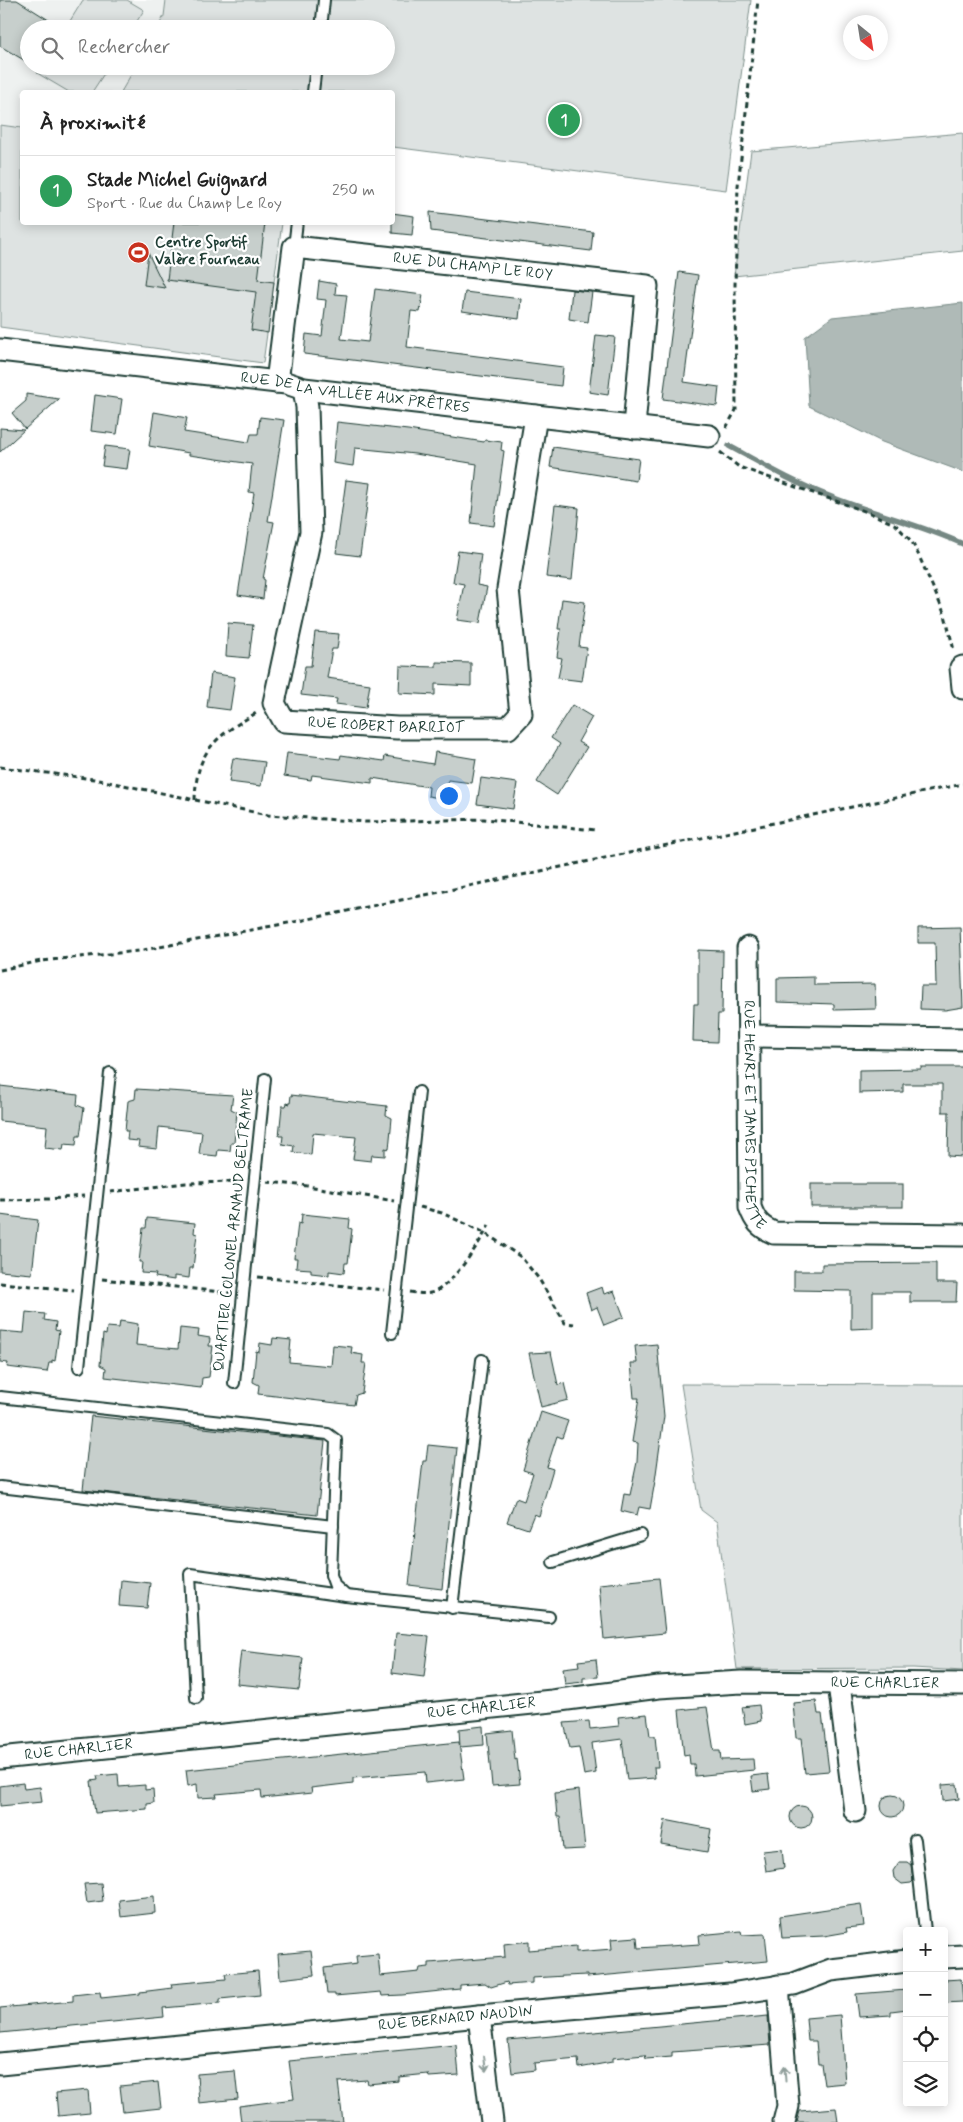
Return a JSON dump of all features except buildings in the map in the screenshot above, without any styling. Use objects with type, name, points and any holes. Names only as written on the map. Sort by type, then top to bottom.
[{"type":"street","points":[[277,382],[294,247]]},
{"type":"street","name":"RUE DU CHAMP LE ROY","points":[[294,247],[647,286],[634,416],[635,428]]},
{"type":"street","name":"RUE DE LA VALLÉE AUX PRÊTRES","points":[[0,350],[277,382],[304,389],[709,436]]},
{"type":"street","points":[[274,703],[311,532],[307,407],[304,389]]},
{"type":"street","name":"RUE ROBERT BARRIOT","points":[[274,703],[284,721],[398,728],[508,728],[521,714],[508,589],[536,416]]},
{"type":"street","name":"RUE HENRI ET JAMES PICHETTE","points":[[748,948],[750,1206],[754,1218],[760,1226],[774,1233],[963,1235]]},
{"type":"street","points":[[749,1036],[963,1039]]},
{"type":"street","name":"RUE CHARLIER","points":[[0,1758],[552,1701],[659,1687],[741,1682],[963,1684]]},
{"type":"street","points":[[839,1684],[855,1811]]},
{"type":"street","points":[[948,1957],[963,1956]]},
{"type":"street","name":"RUE BERNARD NAUDIN","points":[[0,2064],[479,2016],[730,1994],[794,1984],[831,1970],[903,1961]]},
{"type":"street","points":[[778,1986],[788,2106],[784,2122]]},
{"type":"street","points":[[479,2016],[492,2122]]},
{"type":"lane","points":[[322,20],[324,0]]},
{"type":"lane","points":[[313,90],[315,75]]},
{"type":"lane","points":[[294,247],[297,225]]},
{"type":"lane","points":[[79,1367],[110,1074]]},
{"type":"lane","name":"QUARTIER COLONEL ARNAUD BELTRAME","points":[[234,1383],[265,1079]]},
{"type":"lane","points":[[392,1332],[420,1092]]},
{"type":"lane","points":[[452,1608],[482,1360]]},
{"type":"lane","points":[[0,1396],[328,1434],[336,1440],[331,1575],[335,1586],[346,1596]]},
{"type":"lane","points":[[0,1488],[333,1526]]},
{"type":"lane","points":[[553,1562],[641,1535]]},
{"type":"lane","points":[[196,1698],[190,1574],[346,1596],[549,1617]]},
{"type":"lane","points":[[915,1840],[925,1927]]},
{"type":"path","points":[[758,0],[738,186],[735,285],[736,410],[726,430],[709,436],[718,451],[739,467],[870,513],[896,525],[912,542],[945,615],[962,674]]},
{"type":"path","points":[[195,800],[196,782],[206,750],[227,730],[274,703]]},
{"type":"path","points":[[0,767],[86,778],[268,815],[366,822],[484,819],[596,830]]},
{"type":"path","points":[[0,970],[41,961],[138,951],[290,922],[963,784]]},
{"type":"path","points":[[0,1200],[49,1199],[186,1183],[255,1182],[308,1186],[406,1204],[442,1213],[485,1233],[521,1257],[540,1278],[565,1323],[574,1324]]},
{"type":"path","points":[[245,1276],[420,1294],[436,1292],[469,1257],[489,1226]]},
{"type":"path","points":[[89,1278],[243,1295]]},
{"type":"path","points":[[0,1283],[87,1291]]},
{"type":"shaded area","points":[[0,0],[166,0],[162,20],[20,20],[20,75],[131,75],[122,90],[20,90],[20,128],[0,125]]},
{"type":"shaded area","points":[[83,0],[127,0],[144,10],[138,20],[71,20]]},
{"type":"shaded area","points":[[166,0],[751,0],[726,190],[395,147],[395,90],[122,90],[131,75],[395,75],[395,20],[162,20]]},
{"type":"shaded area","points":[[40,75],[103,75],[93,90],[66,90]]},
{"type":"shaded area","name":"Centre Sportif Valère Fourneau","points":[[0,125],[20,128],[20,225],[282,225],[263,363],[0,327]]},
{"type":"shaded area","points":[[963,133],[963,251],[734,276],[751,151]]},
{"type":"shaded area","points":[[963,303],[963,472],[882,442],[809,406],[805,337],[832,317]]},
{"type":"shaded area","points":[[681,1384],[963,1385],[963,1671],[913,1668],[737,1669],[717,1522],[701,1510]]},
{"type":"waterway","points":[[729,446],[816,491],[963,544]]},
{"type":"place","name":"Stade Michel Guignard","points":[[564,120]]},
{"type":"place","name":"Centre Sportif Valère Fourneau","points":[[139,252]]}]
